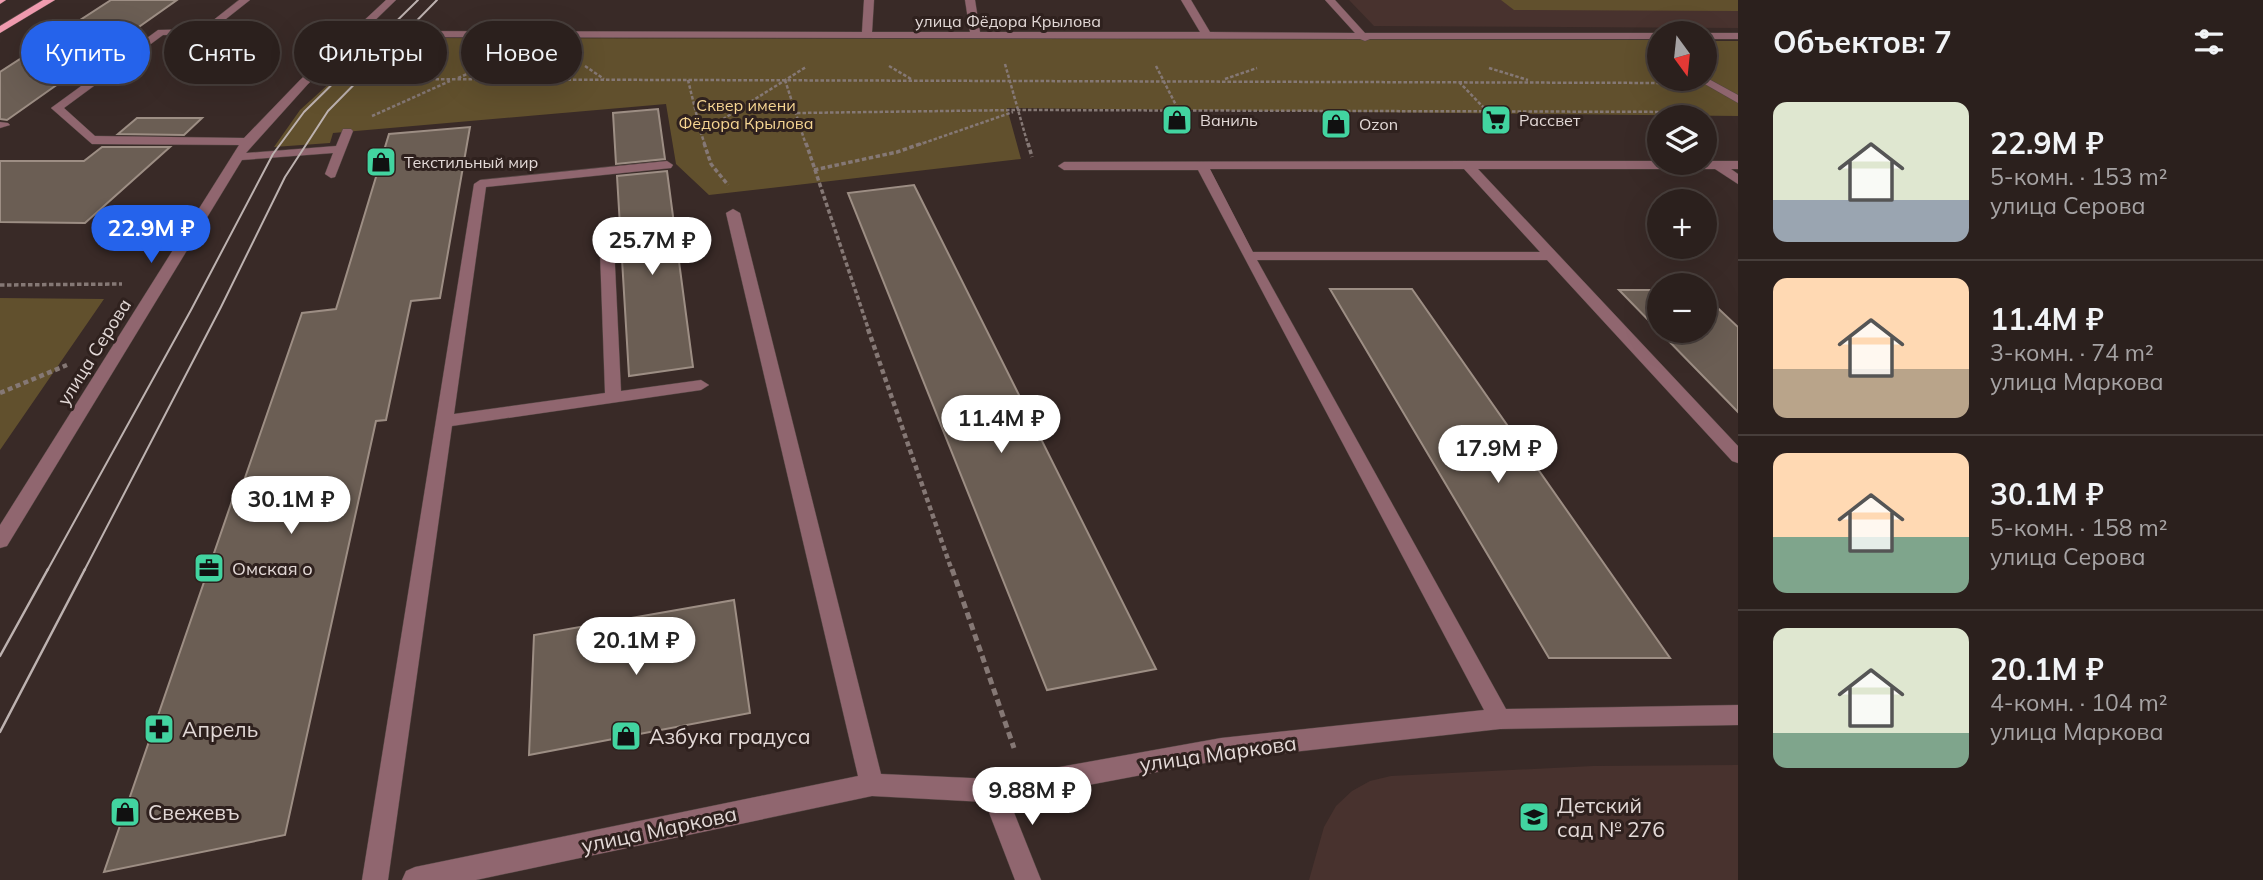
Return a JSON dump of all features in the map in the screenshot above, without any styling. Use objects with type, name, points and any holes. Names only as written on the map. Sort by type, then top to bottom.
[{"type":"main road","points":[[0,30],[50,0]]},
{"type":"street","points":[[245,0],[204,32],[161,32],[57,108],[92,140],[247,142]]},
{"type":"street","name":"улица Серова","points":[[370,21],[391,0]]},
{"type":"street","points":[[867,36],[869,0]]},
{"type":"street","points":[[970,0],[976,36]]},
{"type":"street","points":[[1186,0],[1208,37]]},
{"type":"street","points":[[1331,0],[1364,38]]},
{"type":"street","name":"улица Фёдора Крылова","points":[[447,34],[1364,38],[1647,36]]},
{"type":"street","points":[[1639,36],[1647,42]]},
{"type":"street","points":[[1717,36],[1738,36]]},
{"type":"street","name":"улица Серова","points":[[0,541],[247,142],[303,84]]},
{"type":"street","points":[[1717,88],[1738,100]]},
{"type":"street","points":[[331,174],[347,131]]},
{"type":"street","points":[[238,157],[339,149]]},
{"type":"street","points":[[375,880],[480,184],[667,165]]},
{"type":"street","points":[[1467,165],[1738,457]]},
{"type":"street","points":[[1718,165],[1738,180]]},
{"type":"street","points":[[1064,166],[1738,165]]},
{"type":"street","points":[[1202,166],[1248,256],[1500,719]]},
{"type":"street","points":[[733,213],[872,785]]},
{"type":"street","points":[[606,224],[613,397]]},
{"type":"street","points":[[1248,256],[1550,256]]},
{"type":"street","points":[[446,421],[701,385]]},
{"type":"street","name":"улица Маркова","points":[[415,880],[872,785],[993,791],[1221,749],[1500,719],[1738,715]]},
{"type":"street","points":[[993,791],[1028,880]]},
{"type":"path","points":[[582,64],[604,80]]},
{"type":"path","points":[[347,131],[349,127],[461,77]]},
{"type":"path","points":[[447,80],[1647,81]]},
{"type":"path","points":[[688,80],[711,164],[731,189],[733,213]]},
{"type":"path","points":[[785,80],[1027,785]]},
{"type":"path","points":[[701,133],[785,80]]},
{"type":"path","points":[[1009,81],[1032,158],[1064,166]]},
{"type":"path","points":[[1163,81],[1179,111]]},
{"type":"path","points":[[1458,82],[1488,111]]},
{"type":"path","points":[[797,113],[1018,110],[1647,112]]},
{"type":"path","points":[[814,170],[897,152],[1018,110]]},
{"type":"path","points":[[0,285],[160,283]]},
{"type":"path","points":[[0,393],[73,363],[116,353]]},
{"type":"shaded area","points":[[1349,0],[1738,0],[1738,28],[1717,28],[1717,21],[1647,21],[1647,28],[1374,26]]},
{"type":"shaded area","name":"Детский сад № 276","points":[[1738,765],[1738,880],[1309,880],[1324,827],[1336,806],[1352,791],[1370,781],[1391,776],[1593,766]]},
{"type":"green space","points":[[1501,0],[1738,0],[1738,11],[1514,10]]},
{"type":"green space","name":"Сквер имени Фёдора Крылова","points":[[447,38],[461,38],[461,84],[582,84],[582,38],[1647,40],[1647,91],[1717,91],[1717,41],[1738,41],[1738,116],[1717,116],[1717,105],[1647,105],[1647,115],[1007,108],[1021,159],[709,195],[676,164],[666,104],[333,133],[330,143],[274,147],[300,110],[329,84],[447,84]]},
{"type":"green space","points":[[0,298],[104,299],[0,450]]},
{"type":"building","points":[[111,0],[177,0],[147,21],[79,21]]},
{"type":"building","points":[[21,58],[21,84],[58,84],[7,120],[0,119],[0,72]]},
{"type":"building","points":[[658,109],[665,159],[616,164],[613,113]]},
{"type":"building","points":[[137,118],[202,118],[184,135],[118,134]]},
{"type":"building","points":[[470,127],[440,298],[411,301],[386,420],[376,421],[285,835],[104,872],[233,498],[238,498],[302,313],[336,309],[389,134]]},
{"type":"building","points":[[102,147],[170,147],[85,223],[0,222],[0,161],[84,161]]},
{"type":"building","points":[[667,171],[693,367],[629,376],[617,176]]},
{"type":"building","points":[[914,185],[1156,669],[1047,690],[848,193]]},
{"type":"building","points":[[1330,289],[1412,289],[1670,658],[1549,658]]},
{"type":"building","points":[[1619,290],[1647,290],[1647,319]]},
{"type":"building","points":[[1717,307],[1738,327],[1738,412],[1671,343],[1717,343]]},
{"type":"building","points":[[734,600],[750,713],[529,755],[534,635]]},
{"type":"tram line","points":[[47,571],[191,310],[273,154],[304,112],[418,0]]},
{"type":"tram line","points":[[84,571],[285,177],[328,111],[437,0]]},
{"type":"tram line","points":[[0,656],[48,569]]},
{"type":"tram line","points":[[0,732],[85,569]]},
{"type":"place","name":"Ваниль","points":[[1177,120]]},
{"type":"place","name":"Рассвет","points":[[1496,120]]},
{"type":"place","name":"Ozon","points":[[1336,124]]},
{"type":"place","name":"Текстильный мир","points":[[381,162]]},
{"type":"place","name":"Омская о","points":[[209,568]]},
{"type":"place","name":"Апрель","points":[[159,729]]},
{"type":"place","name":"Азбука градуса","points":[[626,736]]},
{"type":"place","name":"Свежевъ","points":[[125,812]]},
{"type":"place","name":"Детский сад № 276","points":[[1534,817]]}]
